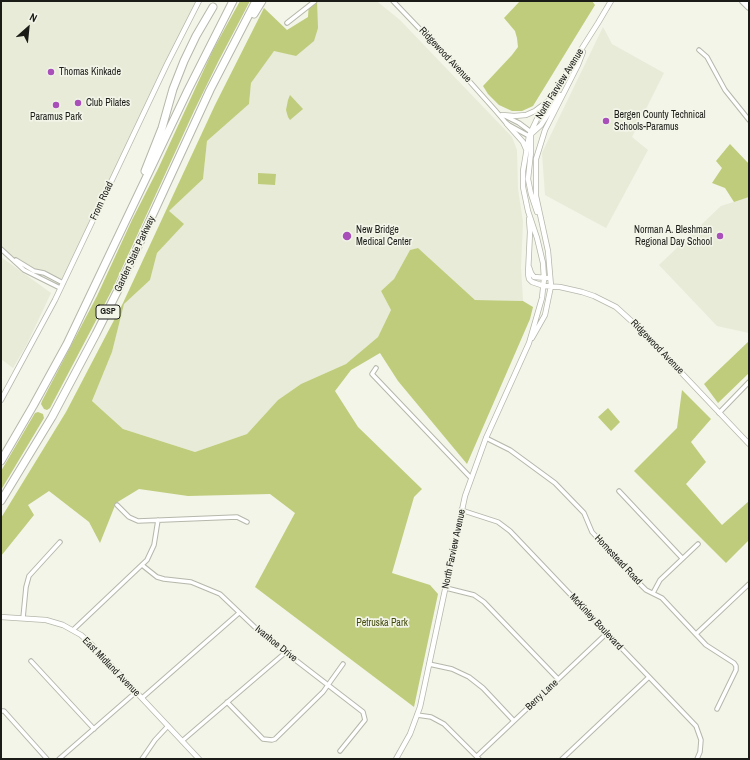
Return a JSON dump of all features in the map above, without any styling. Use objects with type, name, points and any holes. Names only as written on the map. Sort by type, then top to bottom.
[{"type":"highway","name":"GSP","points":[[1,461],[67,344],[198,69],[234,1]]},
{"type":"highway","name":"Garden State Parkway","points":[[1,501],[52,417],[96,334],[222,65],[256,1]]},
{"type":"highway","points":[[222,65],[262,1]]},
{"type":"highway","points":[[138,196],[182,65],[196,36],[215,4]]},
{"type":"main road","points":[[743,1],[749,7]]},
{"type":"street","name":"From Road","points":[[1,400],[63,283],[164,70],[199,1]]},
{"type":"street","points":[[286,23],[315,1]]},
{"type":"street","points":[[587,42],[611,1]]},
{"type":"street","name":"Ridgewood Avenue","points":[[396,2],[496,110],[507,124],[530,134]]},
{"type":"street","name":"North Farview Avenue","points":[[529,343],[539,328],[545,315],[551,286],[548,251],[536,196],[536,159],[544,130],[578,65],[587,42]]},
{"type":"street","name":"North Farview Avenue","points":[[396,759],[410,734],[420,707],[446,588],[461,510],[471,478],[486,438],[529,343],[540,309],[544,286],[543,263],[528,211],[523,187],[523,171],[526,149],[530,134],[537,119],[587,42]]},
{"type":"street","points":[[699,50],[707,57],[726,90],[748,118]]},
{"type":"street","points":[[541,220],[534,204],[528,180],[531,152],[530,134],[545,119],[578,65]]},
{"type":"street","points":[[502,115],[526,115],[535,111],[550,100]]},
{"type":"street","name":"Ridgewood Avenue","points":[[496,110],[502,115],[519,123],[530,134]]},
{"type":"street","points":[[507,124],[523,142],[526,149]]},
{"type":"street","points":[[528,211],[530,232],[528,266],[529,279],[532,282],[544,286]]},
{"type":"street","points":[[1,250],[28,272],[60,288]]},
{"type":"street","points":[[12,258],[34,271],[44,273],[63,283]]},
{"type":"street","points":[[528,266],[534,277],[544,279],[551,278]]},
{"type":"street","name":"Ridgewood Avenue","points":[[544,286],[582,292],[616,307],[638,327],[749,444]]},
{"type":"street","points":[[376,368],[372,374],[471,478]]},
{"type":"street","points":[[719,413],[749,382]]},
{"type":"street","name":"Homestead Road","points":[[486,438],[510,450],[555,483],[584,513],[592,532],[646,590],[666,602],[706,645],[730,660],[736,666],[734,675],[717,709]]},
{"type":"street","points":[[619,491],[682,558]]},
{"type":"street","points":[[117,505],[129,517],[137,521],[237,517],[247,522]]},
{"type":"street","name":"McKinley Boulevard","points":[[461,510],[491,519],[510,531],[696,726],[701,740],[700,752],[697,759]]},
{"type":"street","points":[[73,630],[142,565],[150,555],[153,549],[158,520]]},
{"type":"street","points":[[24,618],[26,586],[29,576],[60,542]]},
{"type":"street","points":[[653,593],[660,580],[698,544]]},
{"type":"street","name":"Ivanhoe Drive","points":[[142,565],[152,574],[164,579],[191,582],[215,592],[240,612],[263,635],[363,712],[365,720],[340,751]]},
{"type":"street","points":[[696,634],[749,584]]},
{"type":"street","points":[[446,588],[474,595],[484,602],[558,679]]},
{"type":"street","points":[[142,698],[240,612]]},
{"type":"street","name":"East Midland Avenue","points":[[1,617],[46,620],[63,625],[73,630],[91,644],[199,759]]},
{"type":"street","name":"Berry Lane","points":[[478,758],[514,721],[607,633]]},
{"type":"street","points":[[182,741],[286,652]]},
{"type":"street","points":[[31,661],[94,729]]},
{"type":"street","points":[[227,702],[263,739],[272,740],[281,734],[329,685],[343,664]]},
{"type":"street","points":[[429,664],[452,669],[469,677],[483,688],[514,721]]},
{"type":"street","points":[[562,759],[649,677]]},
{"type":"street","points":[[59,759],[136,692]]},
{"type":"street","points":[[1,711],[4,711],[47,759]]},
{"type":"street","points":[[417,715],[431,717],[444,724],[478,758]]},
{"type":"street","points":[[142,759],[155,740],[168,726]]},
{"type":"shaded area","points":[[1,1],[199,1],[63,283],[12,258],[1,249]]},
{"type":"shaded area","name":"New Bridge Medical Center","points":[[317,1],[376,1],[379,3],[400,20],[512,137],[517,150],[518,189],[523,222],[521,267],[523,301],[475,300],[418,248],[410,250],[394,279],[381,291],[391,310],[378,337],[346,364],[301,384],[278,400],[247,434],[195,452],[123,429],[92,401],[112,352],[124,304],[150,280],[157,253],[183,224],[168,212],[203,179],[207,141],[249,104],[251,83],[274,50],[296,56]]},
{"type":"shaded area","points":[[603,27],[612,44],[664,73],[632,137],[648,150],[606,228],[545,195],[542,153]]},
{"type":"shaded area","name":"Norman A. Bleshman Regional Day School","points":[[749,197],[749,333],[717,326],[659,265],[721,206]]},
{"type":"shaded area","points":[[1,257],[51,293],[27,344],[13,368],[1,359]]},
{"type":"green space","points":[[240,1],[250,1],[194,111],[112,290],[50,408],[47,410],[44,409],[41,404],[42,401],[97,296],[213,50]]},
{"type":"green space","name":"Petruska Park","points":[[309,1],[317,1],[318,28],[314,41],[296,56],[274,51],[251,83],[249,104],[207,141],[203,179],[169,211],[184,224],[157,253],[150,280],[124,304],[112,352],[92,401],[123,429],[195,452],[247,434],[278,400],[301,384],[346,364],[378,337],[391,310],[381,291],[394,279],[410,250],[418,248],[475,300],[523,301],[533,307],[530,319],[467,464],[398,381],[380,353],[351,370],[335,391],[358,427],[422,489],[414,497],[392,573],[430,585],[438,594],[414,707],[255,587],[295,513],[270,494],[188,496],[139,489],[116,503],[100,543],[89,522],[49,491],[28,505],[34,515],[1,556],[1,518],[66,412],[123,303],[215,105],[264,8],[287,30],[308,17]]},
{"type":"green space","points":[[520,1],[592,1],[595,5],[533,106],[522,111],[512,111],[499,105],[488,94],[483,86],[518,47],[515,31],[504,18]]},
{"type":"green space","points":[[290,95],[303,109],[290,120],[286,110]]},
{"type":"green space","points":[[730,144],[749,164],[749,197],[734,202],[725,188],[712,183],[722,168],[716,161]]},
{"type":"green space","points":[[258,173],[276,174],[275,185],[258,184]]},
{"type":"green space","points":[[749,341],[749,373],[718,403],[704,384]]},
{"type":"green space","points":[[682,390],[711,419],[691,442],[706,462],[686,484],[722,525],[749,501],[749,540],[726,563],[634,471],[677,428]]},
{"type":"green space","points":[[608,408],[620,422],[611,431],[598,417]]},
{"type":"green space","points":[[38,412],[43,414],[44,418],[1,490],[1,471],[35,413]]},
{"type":"place","name":"Thomas Kinkade","points":[[51,72]]},
{"type":"place","name":"Club Pilates","points":[[78,103]]},
{"type":"place","name":"Paramus Park","points":[[56,105]]},
{"type":"place","name":"Bergen County Technical Schools-Paramus","points":[[606,121]]},
{"type":"place","name":"New Bridge Medical Center","points":[[347,236]]},
{"type":"place","name":"Norman A. Bleshman Regional Day School","points":[[720,236]]}]
